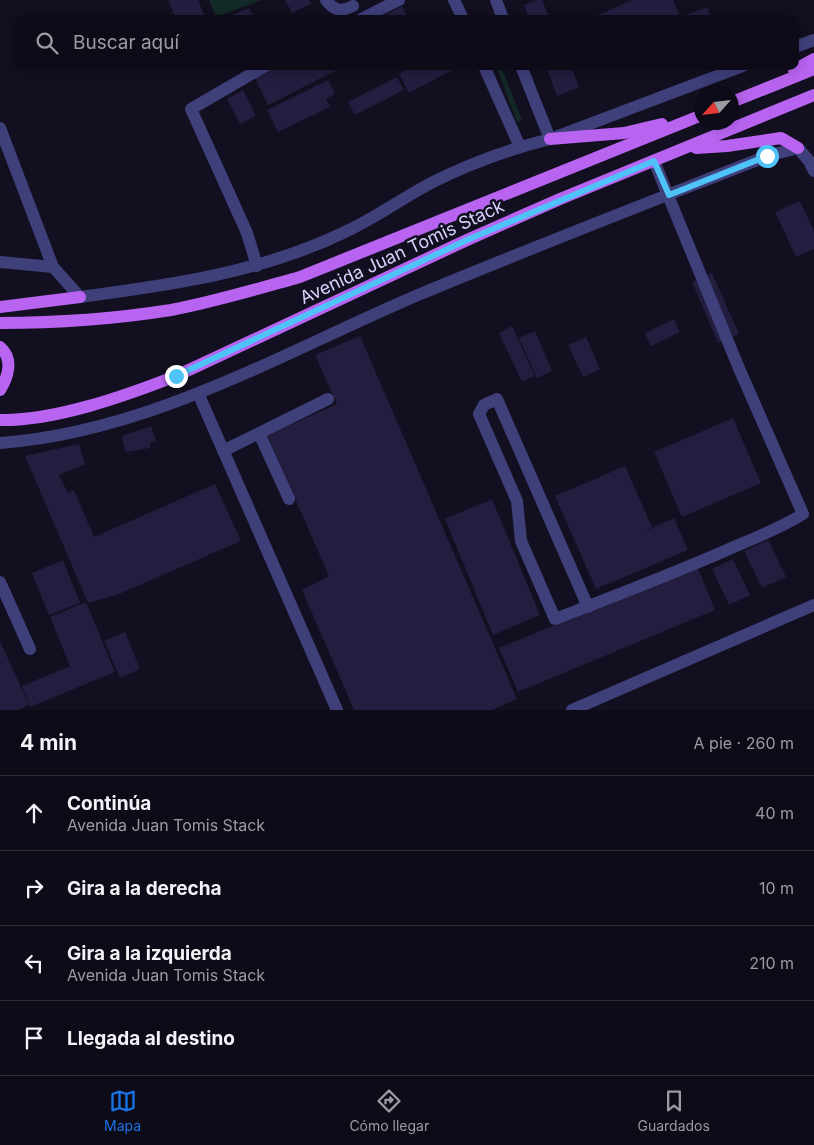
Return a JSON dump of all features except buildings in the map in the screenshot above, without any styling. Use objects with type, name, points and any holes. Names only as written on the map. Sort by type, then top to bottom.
[{"type":"main road","points":[[799,67],[814,59]]},
{"type":"main road","points":[[739,99],[814,69]]},
{"type":"main road","points":[[739,99],[793,70]]},
{"type":"main road","name":"Avenida Juan Tomis Stack","points":[[0,420],[19,421],[88,406],[129,394],[176,376],[467,240],[814,95]]},
{"type":"main road","points":[[550,139],[624,133],[694,116]]},
{"type":"main road","name":"Avenida Juan Tomis Stack","points":[[0,323],[82,320],[171,310],[233,296],[300,277],[694,117]]},
{"type":"main road","points":[[689,148],[727,146],[781,138],[798,148]]},
{"type":"main road","points":[[0,307],[80,298]]},
{"type":"main road","points":[[0,347],[9,364],[7,378],[0,390]]},
{"type":"street","points":[[326,0],[337,10],[341,11],[356,3]]},
{"type":"street","points":[[326,0],[333,15]]},
{"type":"street","points":[[334,0],[340,6],[356,3]]},
{"type":"street","points":[[369,15],[399,0]]},
{"type":"street","points":[[454,0],[460,15]]},
{"type":"street","points":[[496,0],[502,15]]},
{"type":"street","points":[[799,46],[814,40]]},
{"type":"street","points":[[257,266],[247,233],[191,109],[258,70]]},
{"type":"street","points":[[486,70],[520,147]]},
{"type":"street","points":[[523,70],[550,139]]},
{"type":"street","points":[[1,136],[54,267],[80,298],[178,284],[257,266],[347,231],[434,182],[520,147],[550,139],[732,70]]},
{"type":"street","points":[[0,443],[77,433],[168,405],[417,296],[767,156],[798,148],[809,161],[814,172]]},
{"type":"street","points":[[588,607],[497,399],[484,405],[479,414],[517,501],[521,542],[555,619],[588,607],[705,560],[788,524],[803,514],[738,366],[654,161]]},
{"type":"street","points":[[0,262],[54,267]]},
{"type":"street","points":[[198,393],[337,710]]},
{"type":"street","points":[[223,450],[328,399]]},
{"type":"street","points":[[260,433],[289,499]]},
{"type":"street","points":[[0,582],[30,649]]},
{"type":"street","points":[[572,710],[814,605]]},
{"type":"green space","points":[[209,0],[261,0],[221,15],[215,15]]},
{"type":"green space","points":[[498,70],[503,70],[522,120],[517,122]]},
{"type":"route","points":[[176,376],[467,240],[560,199],[654,161],[669,195],[767,156]]}]
